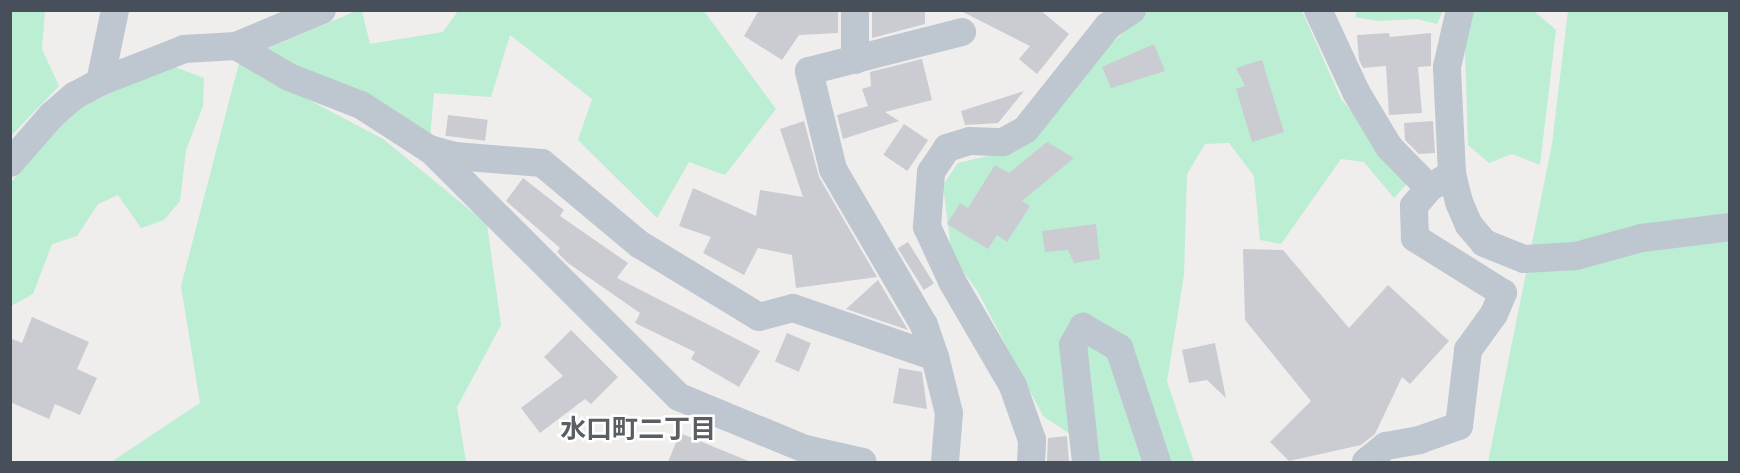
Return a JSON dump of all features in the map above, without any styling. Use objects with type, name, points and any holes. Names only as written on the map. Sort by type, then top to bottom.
[{"type":"street","points":[[100,82],[115,10]]},
{"type":"street","points":[[10,163],[52,115],[74,96],[100,82],[184,49],[236,46],[322,10]]},
{"type":"street","points":[[855,10],[855,60]]},
{"type":"street","points":[[1031,462],[1032,440],[1013,386],[952,281],[927,227],[931,172],[947,148],[970,141],[1003,142],[1026,129],[1108,26],[1132,10]]},
{"type":"street","points":[[1318,10],[1356,92],[1389,147],[1441,181],[1458,202],[1469,225],[1484,243],[1524,259],[1576,256],[1642,238],[1730,227]]},
{"type":"street","points":[[1366,462],[1386,446],[1419,440],[1460,426],[1468,350],[1494,314],[1503,293],[1415,238],[1414,206],[1441,181],[1447,67],[1460,10]]},
{"type":"street","points":[[945,462],[949,413],[935,357],[924,325],[833,170],[809,71],[962,32]]},
{"type":"street","points":[[236,46],[288,77],[361,105],[429,149],[679,397],[805,448],[863,462]]},
{"type":"street","points":[[429,149],[455,156],[542,163],[639,244],[759,317],[793,308],[935,357]]},
{"type":"street","points":[[1086,462],[1073,345],[1083,327],[1119,348],[1157,462]]},
{"type":"green space","points":[[11,10],[45,11],[42,49],[59,86],[11,136]]},
{"type":"green space","points":[[1149,10],[1302,11],[1341,99],[1410,180],[1394,198],[1364,162],[1341,159],[1281,244],[1260,240],[1254,176],[1229,143],[1205,144],[1187,174],[1184,275],[1167,381],[1194,462],[1082,462],[1079,440],[1043,416],[977,290],[952,257],[943,185],[958,163],[1013,150],[1078,73]]},
{"type":"green space","points":[[1357,10],[1443,11],[1437,24],[1417,19],[1377,21],[1355,17]]},
{"type":"green space","points":[[356,11],[362,11],[370,44],[443,32],[458,11],[704,11],[776,109],[725,175],[689,162],[657,218],[578,140],[592,99],[510,35],[491,97],[434,93],[429,149],[252,55]]},
{"type":"green space","points":[[1468,11],[1534,11],[1556,30],[1540,165],[1512,154],[1489,163],[1468,145],[1464,18]]},
{"type":"green space","points":[[1568,11],[1729,11],[1729,462],[1488,462],[1552,144]]},
{"type":"green space","points":[[239,63],[383,139],[487,224],[501,325],[457,407],[466,462],[111,462],[200,403],[181,286]]},
{"type":"green space","points":[[170,65],[204,78],[203,106],[186,150],[180,201],[164,220],[141,228],[118,195],[98,204],[77,236],[52,244],[33,294],[11,306],[11,183],[58,118]]},
{"type":"building","points":[[759,10],[838,10],[838,33],[799,35],[782,60],[744,36]]},
{"type":"building","points":[[872,10],[925,10],[925,24],[872,38]]},
{"type":"building","points":[[959,10],[1040,10],[1069,34],[1037,74],[1019,59],[1030,46]]},
{"type":"building","points":[[1389,33],[1390,37],[1431,33],[1431,66],[1418,67],[1422,113],[1389,115],[1386,66],[1363,68],[1359,60],[1357,35]]},
{"type":"building","points":[[1154,44],[1165,71],[1111,88],[1102,67]]},
{"type":"building","points":[[922,59],[932,100],[885,112],[899,121],[843,139],[837,115],[868,106],[862,89],[871,86],[870,72]]},
{"type":"building","points":[[1262,60],[1284,132],[1252,142],[1236,89],[1245,86],[1236,68]]},
{"type":"building","points":[[1024,91],[998,123],[965,125],[961,111]]},
{"type":"building","points":[[448,115],[488,120],[485,141],[445,136]]},
{"type":"building","points":[[804,121],[819,177],[877,277],[796,288],[792,255],[758,248],[744,275],[703,253],[711,237],[679,226],[693,188],[756,216],[760,190],[803,197],[780,129]]},
{"type":"building","points":[[1433,121],[1435,153],[1419,154],[1405,140],[1404,123]]},
{"type":"building","points":[[904,124],[928,140],[907,171],[883,155]]},
{"type":"building","points":[[1047,142],[1074,158],[1022,201],[1030,206],[1007,242],[997,235],[988,249],[947,224],[960,203],[968,208],[995,165],[1009,173]]},
{"type":"building","points":[[523,178],[564,210],[560,216],[628,263],[617,278],[760,351],[739,387],[691,359],[695,352],[635,323],[640,313],[568,263],[557,252],[560,248],[506,201]]},
{"type":"building","points":[[1096,224],[1100,259],[1074,263],[1068,250],[1045,252],[1042,231]]},
{"type":"building","points":[[908,242],[934,284],[924,290],[898,248]]},
{"type":"building","points":[[1243,249],[1283,250],[1349,328],[1388,285],[1449,341],[1410,384],[1402,377],[1375,434],[1361,445],[1289,461],[1270,442],[1311,401],[1245,320]]},
{"type":"building","points":[[878,280],[908,330],[846,309]]},
{"type":"building","points":[[32,317],[89,342],[77,369],[97,378],[80,415],[55,404],[49,419],[10,402],[10,338],[22,343]]},
{"type":"building","points":[[571,330],[618,377],[591,404],[585,399],[540,433],[521,408],[563,376],[544,357]]},
{"type":"building","points":[[787,333],[811,343],[799,372],[775,362]]},
{"type":"building","points":[[1215,343],[1226,398],[1207,380],[1189,383],[1182,350]]},
{"type":"building","points":[[899,368],[922,372],[927,409],[893,403]]},
{"type":"building","points":[[680,433],[751,462],[668,462]]},
{"type":"building","points":[[1067,436],[1069,462],[1047,462],[1048,438]]},
{"type":"district","name":"水口町二丁目","points":[[638,430]]}]
